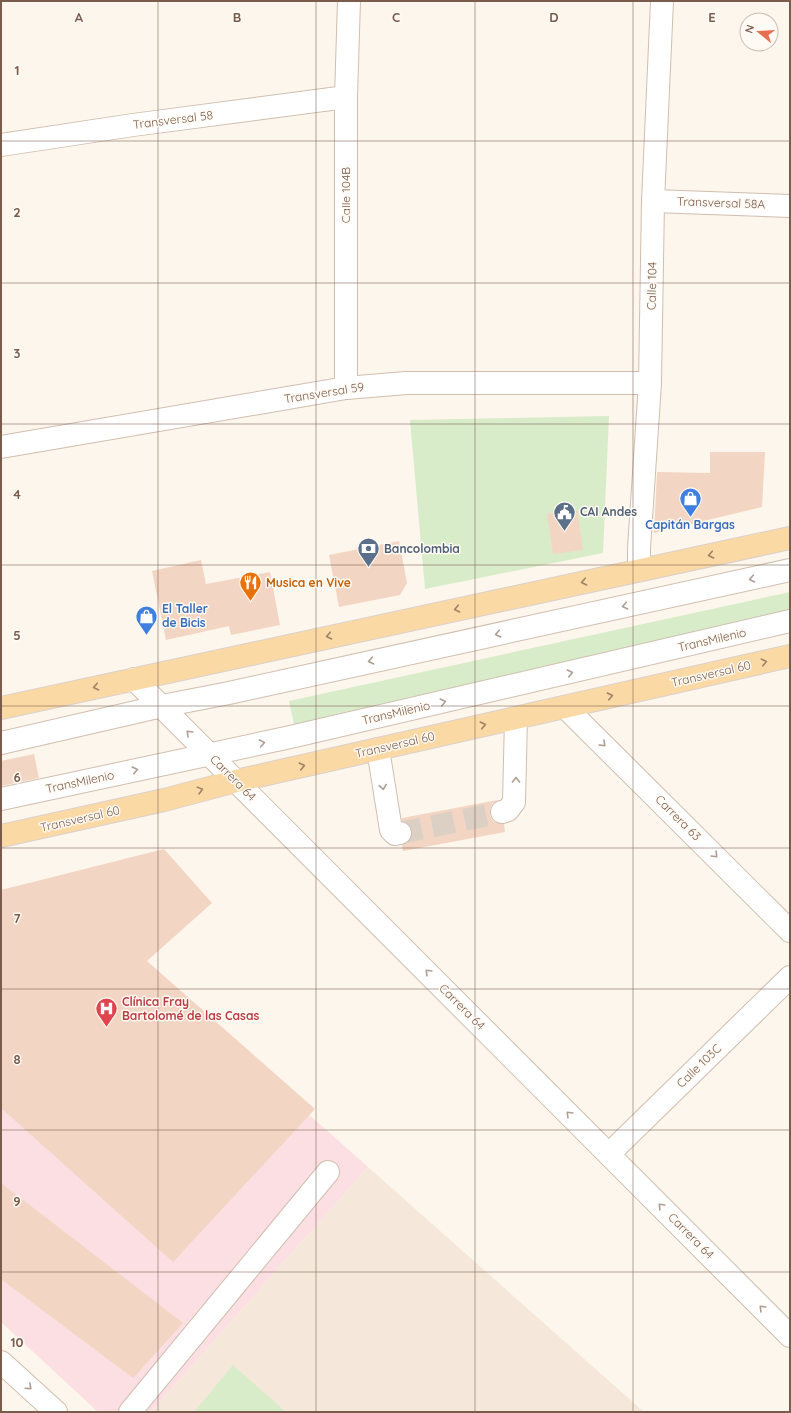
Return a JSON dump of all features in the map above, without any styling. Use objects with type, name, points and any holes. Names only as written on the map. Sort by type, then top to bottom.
[{"type":"main road","points":[[1,708],[790,538]]},
{"type":"main road","name":"Transversal 60","points":[[1,836],[164,800],[236,781],[790,656]]},
{"type":"street","name":"Calle 104B","points":[[346,388],[346,98],[349,1]]},
{"type":"street","name":"Calle 104","points":[[639,570],[639,548],[650,383],[653,201],[662,1]]},
{"type":"street","name":"Transversal 58","points":[[1,145],[134,125],[346,98]]},
{"type":"street","name":"Transversal 58A","points":[[653,201],[790,206]]},
{"type":"street","name":"Transversal 59","points":[[1,447],[346,388],[406,383],[650,383]]},
{"type":"street","points":[[1,743],[162,706],[229,693],[790,570]]},
{"type":"street","name":"TransMilenio","points":[[1,799],[301,735],[790,621]]},
{"type":"street","name":"Carrera 64","points":[[134,679],[790,1336]]},
{"type":"street","name":"Carrera 63","points":[[565,706],[790,931]]},
{"type":"street","points":[[502,812],[508,810],[514,802],[516,718]]},
{"type":"street","points":[[378,749],[391,830],[396,834],[400,833]]},
{"type":"street","name":"Calle 103C","points":[[609,1154],[790,977]]},
{"type":"street","points":[[130,1412],[328,1172]]},
{"type":"street","points":[[1,1362],[56,1412]]},
{"type":"shaded area","name":"Clínica Fray Bartolomé de las Casas","points":[[44,880],[368,1167],[151,1412],[98,1412],[1,1322],[1,890]]},
{"type":"shaded area","points":[[368,1167],[644,1412],[151,1412]]},
{"type":"green space","points":[[609,416],[603,553],[425,589],[410,420]]},
{"type":"green space","points":[[790,592],[790,610],[294,724],[289,701]]},
{"type":"green space","points":[[233,1365],[286,1412],[194,1412]]},
{"type":"building","points":[[710,452],[765,452],[762,507],[654,533],[657,472],[710,473]]},
{"type":"building","name":"CAI Andes","points":[[577,510],[583,550],[553,554],[547,514]]},
{"type":"building","name":"Bancolombia","points":[[399,541],[407,583],[400,595],[339,607],[329,555]]},
{"type":"building","points":[[201,560],[206,584],[270,572],[280,625],[231,635],[229,626],[166,640],[152,571]]},
{"type":"building","points":[[34,754],[39,778],[1,786],[1,761]]},
{"type":"building","points":[[498,800],[492,804],[490,816],[494,822],[504,824],[505,832],[403,851],[402,845],[409,842],[412,837],[412,831],[410,825],[402,821],[402,818]]},
{"type":"building","points":[[164,849],[212,903],[147,961],[315,1109],[173,1262],[1,1108],[1,890]]},
{"type":"building","points":[[1,1183],[183,1323],[133,1378],[1,1279]]},
{"type":"tunnel","points":[[400,833],[502,812]]},
{"type":"place","name":"Capitán Bargas","points":[[690,518]]},
{"type":"place","name":"CAI Andes","points":[[565,532]]},
{"type":"place","name":"Bancolombia","points":[[368,568]]},
{"type":"place","name":"Musica en Vive","points":[[250,602]]},
{"type":"place","name":"El Taller de Bicis","points":[[146,636]]},
{"type":"place","name":"Clínica Fray Bartolomé de las Casas","points":[[106,1028]]}]
